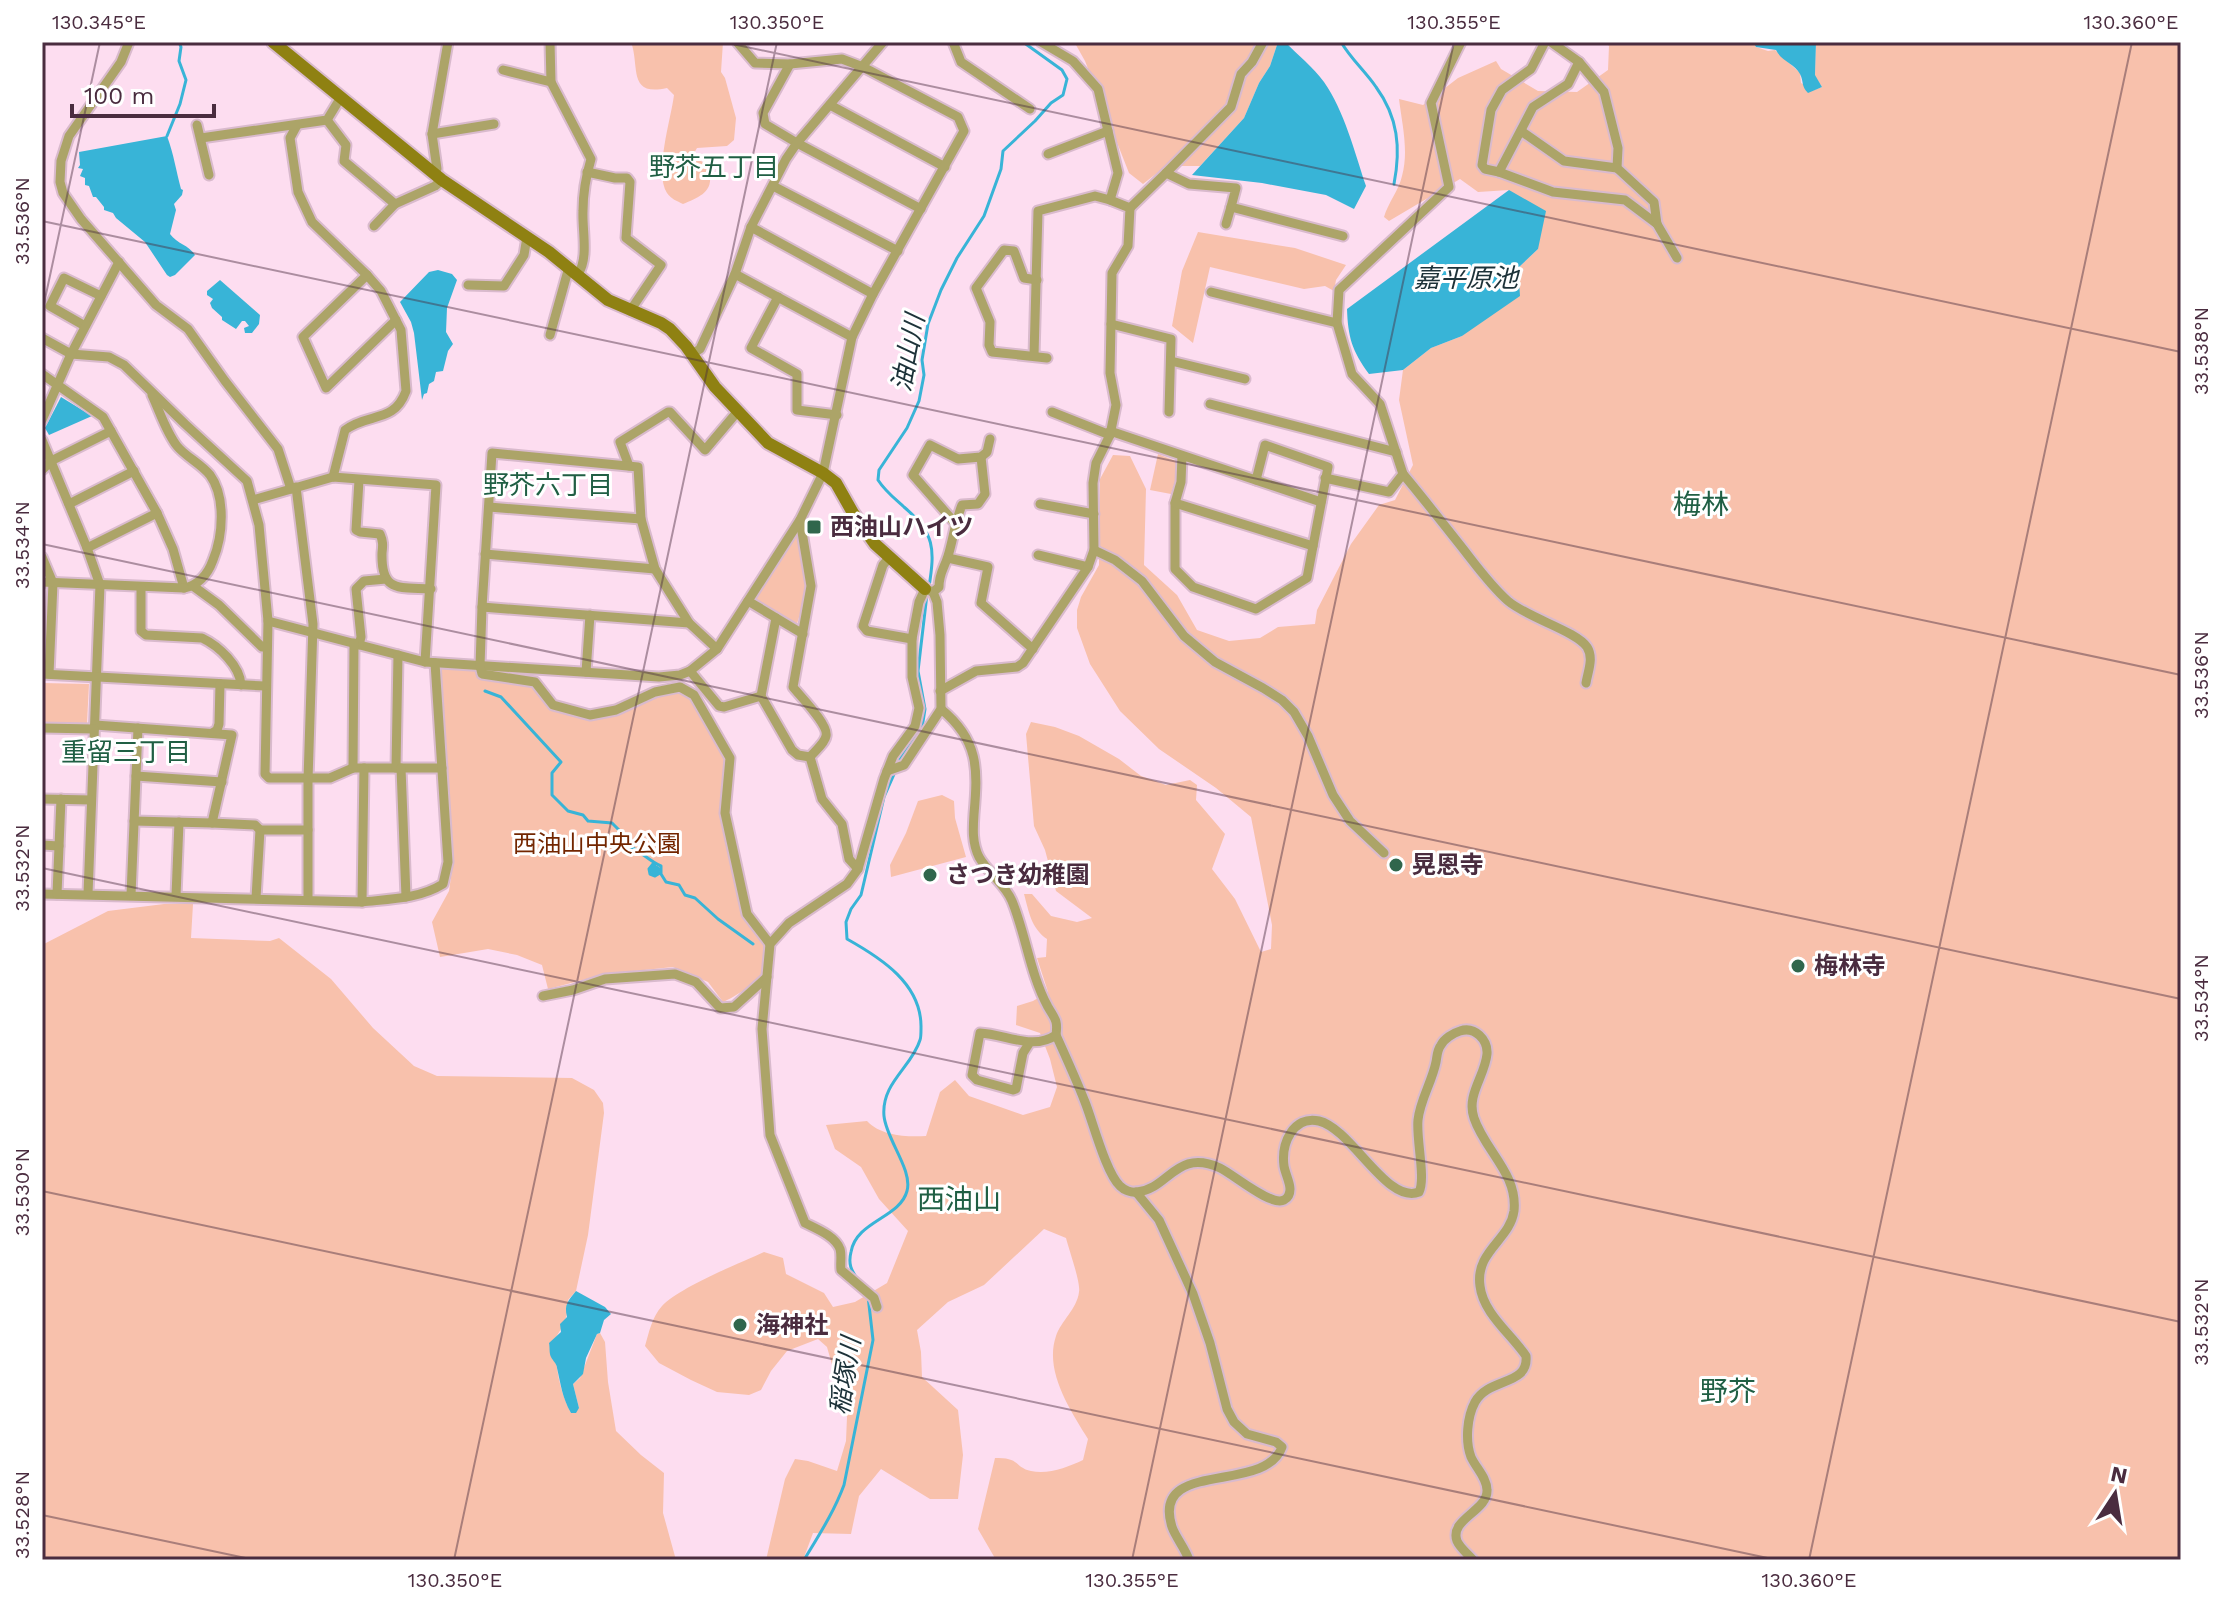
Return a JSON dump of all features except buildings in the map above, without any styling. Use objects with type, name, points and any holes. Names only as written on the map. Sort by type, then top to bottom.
[{"type":"street","points":[[129,42],[121,62],[69,136],[60,182],[69,204],[156,305],[188,329],[278,449],[294,488],[313,624],[308,899]]},
{"type":"street","points":[[273,42],[438,177],[527,237],[608,300],[661,323],[678,337],[715,387],[768,443],[836,483],[875,544],[929,590],[937,602],[941,709],[904,765],[887,771]]},
{"type":"street","points":[[374,226],[395,204],[435,186],[438,177],[432,134],[448,42]]},
{"type":"street","points":[[550,42],[551,82],[591,159],[583,207],[583,265],[573,271],[550,335]]},
{"type":"street","points":[[268,621],[430,662],[480,666],[659,677],[690,671],[717,649],[800,520],[823,473],[852,337],[964,131],[958,117],[863,67],[842,59],[790,64],[755,63],[737,42]]},
{"type":"street","points":[[692,354],[700,349],[735,274],[751,227],[786,159],[883,42]]},
{"type":"street","points":[[953,42],[961,62],[1030,109]]},
{"type":"street","points":[[1041,42],[1073,61],[1098,89],[1118,173],[1110,200]]},
{"type":"street","points":[[940,691],[976,671],[1017,667],[1023,663],[1088,567],[1094,550],[1093,483],[1096,463],[1110,433],[1116,405],[1110,373],[1112,273],[1128,246],[1130,208],[1231,107],[1241,74],[1263,42]]},
{"type":"street","points":[[1461,42],[1431,103],[1449,187],[1339,290],[1337,323],[1352,374],[1380,404],[1403,474],[1492,585],[1511,603],[1532,618],[1584,643],[1591,659],[1586,683]]},
{"type":"street","points":[[1617,168],[1618,148],[1604,92],[1579,62],[1548,42],[1531,69],[1502,90],[1491,110],[1482,165],[1485,169],[1553,192],[1625,200],[1657,224],[1677,258]]},
{"type":"street","points":[[1499,172],[1533,107],[1568,84],[1579,62]]},
{"type":"street","points":[[790,64],[763,113],[765,124],[921,209]]},
{"type":"street","points":[[503,70],[551,82]]},
{"type":"street","points":[[201,138],[327,120],[341,97]]},
{"type":"street","points":[[830,105],[945,167]]},
{"type":"street","points":[[327,120],[346,145],[344,161],[395,204]]},
{"type":"street","points":[[432,134],[494,124]]},
{"type":"street","points":[[197,125],[209,175]]},
{"type":"street","points":[[297,125],[290,138],[298,192],[312,222],[381,291],[401,330],[406,391],[403,399],[390,413],[358,422],[345,430],[333,477]]},
{"type":"street","points":[[1048,154],[1108,131]]},
{"type":"street","points":[[1521,131],[1564,161],[1617,168],[1654,202],[1657,224]]},
{"type":"street","points":[[587,172],[627,178],[630,182],[626,238],[661,265],[630,311]]},
{"type":"street","points":[[1166,173],[1189,184],[1236,188],[1226,224]]},
{"type":"street","points":[[773,186],[898,251]]},
{"type":"street","points":[[1034,356],[1038,211],[1095,196],[1130,208]]},
{"type":"street","points":[[1231,207],[1343,236]]},
{"type":"street","points":[[751,227],[873,294]]},
{"type":"street","points":[[468,285],[504,286],[524,255],[527,237]]},
{"type":"street","points":[[1037,280],[1024,278],[1014,251],[1004,250],[976,287],[990,322],[989,345],[992,352],[1047,358]]},
{"type":"street","points":[[42,420],[71,354],[119,262]]},
{"type":"street","points":[[735,274],[852,337]]},
{"type":"street","points":[[367,275],[303,337],[326,388],[396,320]]},
{"type":"street","points":[[85,326],[50,306],[64,278],[101,296]]},
{"type":"street","points":[[1211,292],[1337,323]]},
{"type":"street","points":[[778,297],[751,348],[797,374],[797,410],[837,415]]},
{"type":"street","points":[[1111,324],[1171,339],[1169,412]]},
{"type":"street","points":[[42,338],[71,354],[109,357],[124,365],[247,481],[259,525],[268,621],[265,774],[269,778],[308,780],[330,778],[358,768],[442,768]]},
{"type":"street","points":[[1171,361],[1245,379]]},
{"type":"street","points":[[42,374],[103,417],[157,513],[188,587],[219,605],[262,647],[266,647]]},
{"type":"street","points":[[42,582],[141,588],[188,587],[204,577],[212,564],[220,541],[222,518],[212,477],[179,449],[150,391]]},
{"type":"street","points":[[1210,404],[1396,452]]},
{"type":"street","points":[[629,466],[620,442],[668,412],[705,450],[738,411]]},
{"type":"street","points":[[1052,412],[1321,502]]},
{"type":"street","points":[[42,470],[51,461],[111,431]]},
{"type":"street","points":[[955,523],[913,475],[930,445],[958,459],[981,457],[987,452],[990,439]]},
{"type":"street","points":[[42,440],[100,585],[88,894]]},
{"type":"street","points":[[1182,456],[1181,482],[1175,503],[1175,569],[1193,587],[1256,609],[1307,578],[1328,467],[1265,445],[1256,480]]},
{"type":"street","points":[[717,649],[689,623],[655,569],[641,519],[638,467],[492,453],[482,607],[482,674],[535,682],[553,705],[590,715],[616,710],[655,692],[680,687],[694,695],[730,758],[725,813],[747,914],[770,944]]},
{"type":"street","points":[[875,1302],[841,1270],[840,1250],[831,1238],[805,1223],[770,1135],[762,1029],[770,944],[789,923],[847,884],[858,869],[887,771],[893,756],[915,726],[919,708],[912,677],[912,639],[919,602],[929,590],[939,587],[939,575],[948,558],[962,505],[978,504],[985,494],[981,457]]},
{"type":"street","points":[[69,504],[134,471]]},
{"type":"street","points":[[1325,478],[1389,492],[1403,474]]},
{"type":"street","points":[[42,894],[362,902],[406,897],[434,890],[443,884],[448,862],[442,768],[430,662],[436,485],[333,477],[253,500]]},
{"type":"street","points":[[359,480],[356,530],[380,534],[383,538],[382,572],[386,579],[397,587],[431,589]]},
{"type":"street","points":[[1175,503],[1313,546]]},
{"type":"street","points":[[1040,504],[1094,514]]},
{"type":"street","points":[[489,507],[641,519]]},
{"type":"street","points":[[87,548],[157,513]]},
{"type":"street","points":[[800,520],[811,586],[793,687],[827,731],[826,737],[810,757]]},
{"type":"street","points":[[1094,550],[1115,560],[1142,581],[1184,636],[1215,662],[1282,700],[1294,712],[1341,808],[1350,821],[1384,853]]},
{"type":"street","points":[[485,554],[655,569]]},
{"type":"street","points":[[1038,555],[1088,567]]},
{"type":"street","points":[[42,557],[53,583],[46,629],[46,674],[265,686]]},
{"type":"street","points":[[889,558],[883,565],[863,626],[867,631],[912,639]]},
{"type":"street","points":[[948,558],[988,567],[981,603],[1033,649]]},
{"type":"street","points":[[362,902],[357,644],[361,637],[356,589],[364,581],[386,579]]},
{"type":"street","points":[[141,588],[141,631],[146,635],[202,638],[210,642],[240,675],[241,685]]},
{"type":"street","points":[[748,601],[803,634]]},
{"type":"street","points":[[482,607],[689,623]]},
{"type":"street","points":[[586,672],[590,615]]},
{"type":"street","points":[[776,618],[761,696],[792,750],[798,755],[810,757]]},
{"type":"street","points":[[398,655],[398,768],[406,897]]},
{"type":"street","points":[[690,671],[719,706],[761,696]]},
{"type":"street","points":[[212,733],[219,724],[220,684]]},
{"type":"street","points":[[941,709],[954,720],[975,755],[978,774],[973,834],[979,856],[1012,902],[1025,948],[1048,1006],[1056,1017],[1056,1035],[1113,1176],[1119,1186],[1127,1191],[1150,1188],[1177,1168],[1194,1164],[1219,1167],[1268,1198],[1284,1200],[1290,1190],[1284,1163],[1287,1139],[1292,1129],[1312,1120],[1322,1121],[1346,1137],[1391,1185],[1414,1194],[1422,1182],[1418,1120],[1441,1044],[1448,1037],[1468,1030],[1479,1034],[1485,1042],[1487,1055],[1473,1094],[1474,1118],[1484,1140],[1509,1178],[1514,1194],[1514,1212],[1511,1224],[1486,1255],[1481,1268],[1481,1291],[1486,1305],[1526,1356],[1527,1363],[1518,1376],[1486,1389],[1471,1409],[1468,1426],[1470,1455],[1488,1487],[1487,1496],[1456,1534],[1458,1543],[1473,1560]]},
{"type":"street","points":[[42,728],[138,728],[232,735],[212,823]]},
{"type":"street","points":[[131,895],[138,728]]},
{"type":"street","points":[[810,757],[822,799],[842,824],[849,859],[858,869]]},
{"type":"street","points":[[136,776],[222,782]]},
{"type":"street","points":[[42,799],[91,800]]},
{"type":"street","points":[[57,894],[61,799]]},
{"type":"street","points":[[134,821],[255,825],[260,830],[308,830]]},
{"type":"street","points":[[176,896],[179,822]]},
{"type":"street","points":[[256,898],[260,830]]},
{"type":"street","points":[[42,845],[59,846]]},
{"type":"street","points":[[543,996],[605,979],[675,974],[696,982],[720,1008],[734,1007],[767,977]]},
{"type":"street","points":[[1030,1042],[1023,1053],[1016,1089],[977,1080],[972,1075],[980,1033],[1030,1042],[1049,1040],[1056,1035]]},
{"type":"street","points":[[1136,1192],[1159,1220],[1193,1294],[1210,1343],[1227,1409],[1234,1422],[1247,1434],[1276,1442],[1282,1447],[1279,1456],[1249,1473],[1194,1483],[1182,1487],[1174,1496],[1170,1506],[1172,1526],[1189,1560]]},
{"type":"green space","points":[[631,42],[723,42],[721,72],[736,118],[734,140],[727,146],[697,148],[693,155],[706,166],[710,176],[709,187],[683,204],[667,193],[662,172],[674,95],[667,88],[654,90],[640,84]]},
{"type":"green space","points":[[1078,42],[1278,42],[1270,66],[1244,118],[1200,166],[1166,166],[1143,184],[1129,173],[1076,45]]},
{"type":"green space","points":[[1605,42],[1753,42],[1756,47],[1775,50],[1800,73],[1801,83],[1814,90],[1822,87],[1815,76],[1816,42],[2181,42],[2181,1560],[996,1560],[978,1529],[995,1458],[1009,1459],[1031,1471],[1051,1471],[1083,1460],[1088,1439],[1061,1390],[1053,1363],[1056,1336],[1078,1298],[1078,1281],[1066,1238],[1044,1229],[984,1285],[948,1302],[917,1330],[922,1377],[958,1410],[963,1455],[958,1499],[930,1499],[881,1469],[859,1496],[851,1534],[813,1533],[803,1560],[766,1560],[785,1479],[795,1459],[837,1471],[846,1441],[847,1417],[827,1347],[818,1339],[787,1351],[761,1390],[749,1395],[717,1392],[659,1363],[645,1346],[653,1320],[662,1306],[682,1291],[764,1252],[783,1258],[786,1274],[824,1293],[833,1307],[855,1302],[887,1283],[908,1231],[879,1199],[861,1167],[835,1149],[826,1125],[867,1121],[887,1133],[926,1136],[940,1092],[955,1080],[969,1096],[1023,1115],[1050,1107],[1057,1087],[1040,1033],[1016,1025],[1017,1006],[1048,992],[1037,958],[1046,957],[1047,939],[1034,925],[1024,894],[1032,894],[1051,916],[1077,922],[1092,918],[1056,891],[1045,850],[1034,826],[1026,734],[1031,722],[1079,736],[1141,776],[1166,785],[1190,780],[1197,785],[1196,800],[1225,834],[1212,869],[1235,899],[1261,952],[1271,949],[1272,925],[1251,817],[1216,788],[1159,749],[1120,711],[1090,664],[1077,628],[1081,597],[1099,565],[1100,479],[1113,455],[1130,456],[1146,489],[1144,565],[1177,595],[1197,630],[1229,641],[1260,638],[1278,627],[1315,624],[1317,610],[1351,544],[1379,505],[1395,500],[1413,465],[1399,400],[1403,370],[1431,348],[1462,336],[1518,268],[1538,249],[1509,190],[1478,192],[1460,179],[1389,221],[1384,217],[1401,181],[1404,167],[1399,99],[1423,105],[1458,78],[1496,61],[1501,69],[1538,91],[1577,92],[1608,70],[1609,46]]},
{"type":"green space","points":[[1198,232],[1295,248],[1346,265],[1336,280],[1334,291],[1325,286],[1304,289],[1210,267],[1193,343],[1172,326],[1182,271]]},
{"type":"green space","points":[[1158,454],[1181,463],[1171,494],[1150,490]]},
{"type":"green space","points":[[794,536],[797,537],[808,588],[796,627],[755,601]]},
{"type":"green space","name":"西油山中央公園","points":[[440,664],[480,666],[482,675],[535,682],[553,705],[590,715],[680,687],[694,695],[730,758],[725,813],[747,914],[770,944],[768,964],[761,975],[723,1002],[708,982],[673,967],[606,974],[548,989],[542,965],[517,955],[488,949],[440,957],[432,922],[449,891],[453,863]]},
{"type":"green space","points":[[42,683],[89,684],[87,723],[42,722]]},
{"type":"green space","points":[[942,795],[954,801],[955,818],[966,857],[891,877],[890,865],[918,801]]},
{"type":"green space","points":[[193,904],[191,938],[270,941],[279,938],[331,979],[373,1028],[414,1066],[437,1076],[572,1078],[594,1090],[603,1103],[604,1113],[588,1235],[576,1291],[568,1300],[566,1318],[554,1341],[557,1369],[571,1413],[579,1408],[573,1384],[580,1378],[600,1333],[605,1342],[616,1431],[664,1473],[663,1513],[676,1560],[42,1560],[42,945],[108,911]]},
{"type":"water","points":[[1278,42],[1285,42],[1315,71],[1337,105],[1366,186],[1354,209],[1326,195],[1262,183],[1192,175],[1244,118],[1270,66]]},
{"type":"water","points":[[1753,42],[1816,42],[1815,75],[1822,87],[1808,93],[1798,71],[1776,50],[1756,47]]},
{"type":"water","points":[[167,136],[183,190],[174,204],[176,210],[170,234],[195,255],[170,277],[145,242],[113,213],[104,210],[93,197],[89,186],[85,185],[85,178],[80,176],[83,169],[78,168],[79,152]]},
{"type":"water","name":"嘉平原池","points":[[1509,190],[1546,211],[1538,249],[1518,268],[1520,296],[1462,336],[1431,348],[1403,370],[1369,374],[1352,343],[1347,309]]},
{"type":"water","points":[[438,270],[452,274],[457,280],[447,308],[446,332],[453,344],[443,371],[436,372],[422,400],[414,333],[400,302],[429,272]]},
{"type":"water","points":[[220,280],[260,315],[259,324],[252,333],[245,333],[244,328],[249,326],[245,321],[236,329],[222,320],[212,308],[210,303],[213,299],[207,291]]},
{"type":"water","points":[[61,397],[92,416],[49,435],[45,428]]},
{"type":"water","points":[[576,1291],[605,1307],[611,1314],[597,1334],[586,1358],[583,1374],[573,1384],[579,1408],[576,1413],[571,1413],[550,1355],[549,1343],[561,1332],[560,1324],[567,1317],[567,1303]]},
{"type":"waterway","points":[[167,136],[186,80],[179,61],[179,42]]},
{"type":"waterway","name":"油山川","points":[[929,587],[932,552],[927,534],[914,516],[881,484],[878,480],[879,470],[907,428],[919,401],[928,324],[957,258],[984,216],[1001,169],[1003,151],[1063,95],[1067,79],[1062,70],[1023,42]]},
{"type":"waterway","points":[[1341,42],[1376,87],[1389,110],[1397,145],[1394,184]]},
{"type":"waterway","name":"油山川","points":[[897,765],[922,728],[925,709],[918,671],[927,594]]},
{"type":"waterway","points":[[485,691],[501,697],[561,762],[552,773],[552,795],[568,811],[583,815],[588,821],[612,823],[625,836],[627,845],[661,866],[666,882],[679,885],[685,895],[695,898],[753,944]]},
{"type":"waterway","name":"稲塚川","points":[[858,1280],[850,1263],[855,1242],[869,1226],[896,1208],[907,1191],[903,1164],[886,1125],[884,1104],[921,1036],[920,1012],[907,986],[886,964],[847,939],[846,922],[861,895],[884,797],[895,772]]},
{"type":"waterway","points":[[653,864],[650,874],[655,876],[660,873]]},
{"type":"waterway","points":[[655,865],[650,869],[654,874],[658,873],[659,869],[655,866],[652,869],[654,873],[656,870]]},
{"type":"waterway","name":"稲塚川","points":[[804,1560],[844,1485],[873,1340],[868,1296]]},
{"type":"place","name":"西油山ハイツ","points":[[814,527]]},
{"type":"place","name":"晃恩寺","points":[[1396,865]]},
{"type":"place","name":"さつき幼稚園","points":[[930,875]]},
{"type":"place","name":"梅林寺","points":[[1798,966]]},
{"type":"place","name":"海神社","points":[[740,1325]]},
{"type":"district","name":"野芥五丁目","points":[[714,167]]},
{"type":"district","name":"野芥六丁目","points":[[548,485]]},
{"type":"district","name":"梅林","points":[[1701,504]]},
{"type":"district","name":"重留三丁目","points":[[126,752]]},
{"type":"district","name":"西油山","points":[[959,1199]]},
{"type":"district","name":"野芥","points":[[1728,1391]]}]
